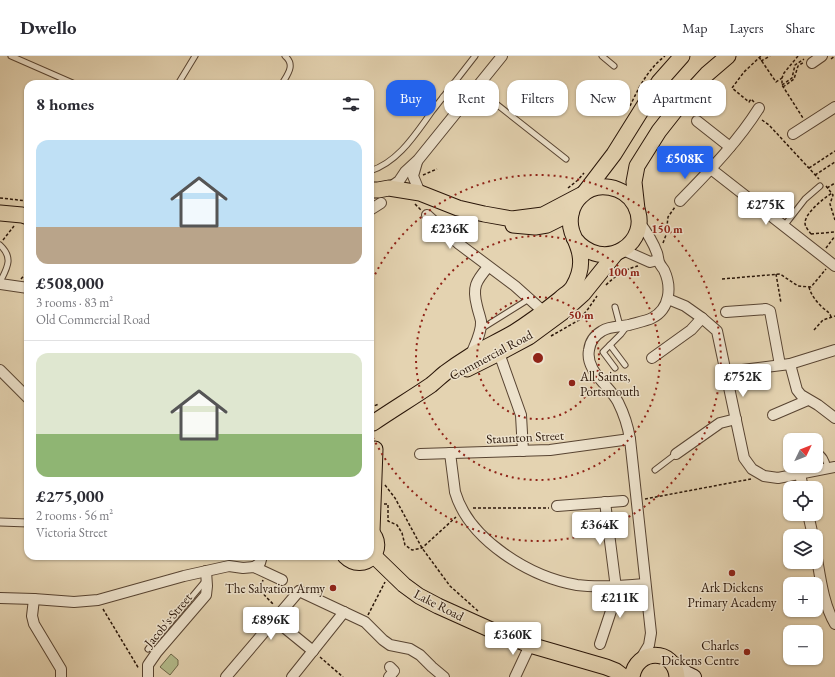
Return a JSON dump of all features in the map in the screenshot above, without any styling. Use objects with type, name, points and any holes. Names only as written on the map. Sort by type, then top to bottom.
[{"type":"main road","points":[[682,56],[659,82],[614,154],[573,206],[570,226],[574,238],[579,244],[592,253],[608,255],[619,252],[634,238],[638,230],[634,182],[637,166],[659,131],[685,98],[707,74],[728,56]]},
{"type":"main road","points":[[374,190],[417,183],[458,208],[512,219],[543,215],[583,193],[603,186],[618,189],[630,198],[634,204],[638,216]]},
{"type":"main road","points":[[0,203],[24,206]]},
{"type":"main road","points":[[0,213],[22,216],[22,221]]},
{"type":"main road","points":[[484,214],[512,225],[535,227],[547,225],[571,213]]},
{"type":"main road","name":"Commercial Road","points":[[374,420],[432,384],[446,372],[470,356],[513,333],[544,312],[572,289],[579,275],[580,261],[580,253],[574,238]]},
{"type":"main road","name":"Commercial Road","points":[[432,384],[450,377],[529,337],[563,312],[583,294],[619,252]]},
{"type":"main road","points":[[374,427],[377,440],[374,450]]},
{"type":"main road","points":[[374,535],[377,546],[374,553]]},
{"type":"main road","name":"Lake Road","points":[[374,556],[404,585],[419,596],[438,606],[498,633],[530,645],[606,667],[616,671],[624,677]]},
{"type":"main road","points":[[350,560],[359,563],[367,560]]},
{"type":"main road","name":"Lake Road","points":[[606,667],[622,668],[654,655],[662,656],[669,661]]},
{"type":"main road","points":[[632,677],[633,671],[639,661]]},
{"type":"main road","points":[[669,661],[676,669],[677,677]]},
{"type":"main road","points":[[669,661],[694,677]]},
{"type":"street","points":[[482,80],[502,56]]},
{"type":"street","points":[[793,134],[835,108]]},
{"type":"street","points":[[680,201],[730,147],[750,122],[758,109]]},
{"type":"street","points":[[389,188],[399,181],[405,172],[418,160],[453,116]]},
{"type":"street","points":[[697,121],[730,147]]},
{"type":"street","points":[[417,183],[418,160]]},
{"type":"street","points":[[711,169],[784,226],[831,267]]},
{"type":"street","points":[[374,207],[381,203]]},
{"type":"street","points":[[427,215],[459,244],[515,286],[544,312]]},
{"type":"street","points":[[638,216],[653,244],[658,260],[664,271],[668,285],[668,299],[662,310],[652,318],[604,330],[597,334],[593,338],[588,350],[591,367],[617,400],[628,424],[651,633],[649,645],[639,661]]},
{"type":"street","points":[[619,252],[650,262],[658,260]]},
{"type":"street","points":[[470,356],[480,330],[481,321],[474,294],[480,276],[488,267]]},
{"type":"street","points":[[0,283],[24,287]]},
{"type":"street","points":[[668,299],[685,306],[717,331],[744,458],[752,469],[764,476],[778,478],[791,473]]},
{"type":"street","points":[[726,312],[766,309],[770,311],[785,364],[797,390],[801,395],[818,405],[835,418]]},
{"type":"street","points":[[652,358],[691,330],[702,318]]},
{"type":"street","points":[[726,372],[785,364],[835,350]]},
{"type":"street","points":[[499,353],[521,415],[523,451]]},
{"type":"street","points":[[0,370],[24,394]]},
{"type":"street","points":[[773,415],[808,400]]},
{"type":"street","points":[[676,454],[720,423],[736,419]]},
{"type":"street","name":"Staunton Street","points":[[420,454],[550,450],[630,439]]},
{"type":"street","points":[[450,453],[454,486],[460,504],[471,522],[485,539],[505,555],[530,570],[577,585],[616,587],[645,584]]},
{"type":"street","points":[[557,506],[623,501]]},
{"type":"street","points":[[600,644],[615,599],[616,587],[605,502]]},
{"type":"street","points":[[0,522],[24,523]]},
{"type":"street","points":[[0,598],[74,602],[98,600],[206,575],[229,566],[243,568],[254,567],[260,563],[261,560]]},
{"type":"street","points":[[254,567],[282,580]]},
{"type":"street","points":[[819,569],[830,616],[835,624]]},
{"type":"street","name":"Jacob's Street","points":[[144,674],[157,652],[206,594],[206,575]]},
{"type":"street","points":[[226,677],[299,591],[365,622],[383,640],[390,644],[410,649],[420,654],[444,677]]},
{"type":"street","points":[[825,596],[835,594]]},
{"type":"street","points":[[34,599],[32,616],[34,624],[61,669],[61,677]]},
{"type":"street","points":[[292,677],[344,612]]},
{"type":"street","points":[[275,620],[313,651]]},
{"type":"street","points":[[651,633],[660,652],[669,661]]},
{"type":"street","points":[[515,677],[530,645]]},
{"type":"lane","points":[[11,56],[66,80]]},
{"type":"lane","points":[[180,80],[195,56]]},
{"type":"lane","points":[[284,80],[290,67],[290,62],[285,56]]},
{"type":"lane","points":[[374,170],[381,167],[397,154],[410,140],[474,56]]},
{"type":"lane","points":[[602,56],[614,66]]},
{"type":"lane","points":[[499,106],[566,159]]},
{"type":"lane","points":[[784,226],[805,199],[822,183]]},
{"type":"lane","points":[[0,244],[8,257],[9,266],[0,283]]},
{"type":"lane","points":[[480,330],[529,299]]},
{"type":"lane","points":[[615,307],[624,326],[603,352],[615,368]]},
{"type":"lane","points":[[610,345],[625,365]]},
{"type":"lane","points":[[655,470],[676,454]]},
{"type":"lane","points":[[823,456],[831,468]]},
{"type":"lane","points":[[148,649],[206,575]]},
{"type":"path","points":[[630,105],[638,88],[653,66],[665,56]]},
{"type":"path","points":[[761,61],[770,56]]},
{"type":"path","points":[[798,56],[784,73],[782,78],[783,86],[807,125]]},
{"type":"path","points":[[782,78],[776,82],[761,61],[760,57],[744,72],[732,88],[749,102],[751,99],[769,125],[832,192],[834,195],[830,204],[835,220]]},
{"type":"path","points":[[783,86],[792,78],[795,65],[808,57],[818,58]]},
{"type":"path","points":[[783,86],[794,79],[798,66],[809,59],[818,58]]},
{"type":"path","points":[[809,168],[835,151]]},
{"type":"path","points":[[815,175],[835,162]]},
{"type":"path","points":[[417,183],[422,175],[437,169]]},
{"type":"path","points":[[567,189],[586,171]]},
{"type":"path","points":[[828,188],[835,183]]},
{"type":"path","points":[[832,192],[809,214],[805,223],[810,234],[835,232]]},
{"type":"path","points":[[0,198],[24,201]]},
{"type":"path","points":[[658,260],[666,235],[668,217],[680,201]]},
{"type":"path","points":[[0,244],[22,221]]},
{"type":"path","points":[[823,251],[835,236]]},
{"type":"path","points":[[602,289],[618,274],[626,269],[641,266]]},
{"type":"path","points":[[722,280],[780,274],[798,286],[811,287],[831,267]]},
{"type":"path","points":[[776,274],[781,303]]},
{"type":"path","points":[[20,280],[24,276]]},
{"type":"path","points":[[808,287],[810,292],[823,308],[830,313],[831,317]]},
{"type":"path","points":[[546,339],[578,320],[588,309],[598,294]]},
{"type":"path","points":[[814,330],[823,320],[835,316]]},
{"type":"path","points":[[636,500],[764,476]]},
{"type":"path","points":[[385,491],[385,485],[395,498],[422,548],[450,586],[478,611]]},
{"type":"path","points":[[384,504],[388,504],[388,521]]},
{"type":"path","points":[[365,622],[390,572]]},
{"type":"path","points":[[266,573],[261,586],[261,591],[281,612]]},
{"type":"path","points":[[98,600],[144,674]]},
{"type":"path","points":[[313,651],[343,677]]},
{"type":"green space","points":[[171,654],[178,660],[178,665],[170,675],[160,667]]},
{"type":"place","name":"All Saints, Portsmouth","points":[[572,383]]},
{"type":"place","name":"Ark Dickens Primary Academy","points":[[732,573]]},
{"type":"place","name":"The Salvation Army","points":[[333,588]]},
{"type":"place","name":"Charles Dickens Centre","points":[[747,652]]}]
